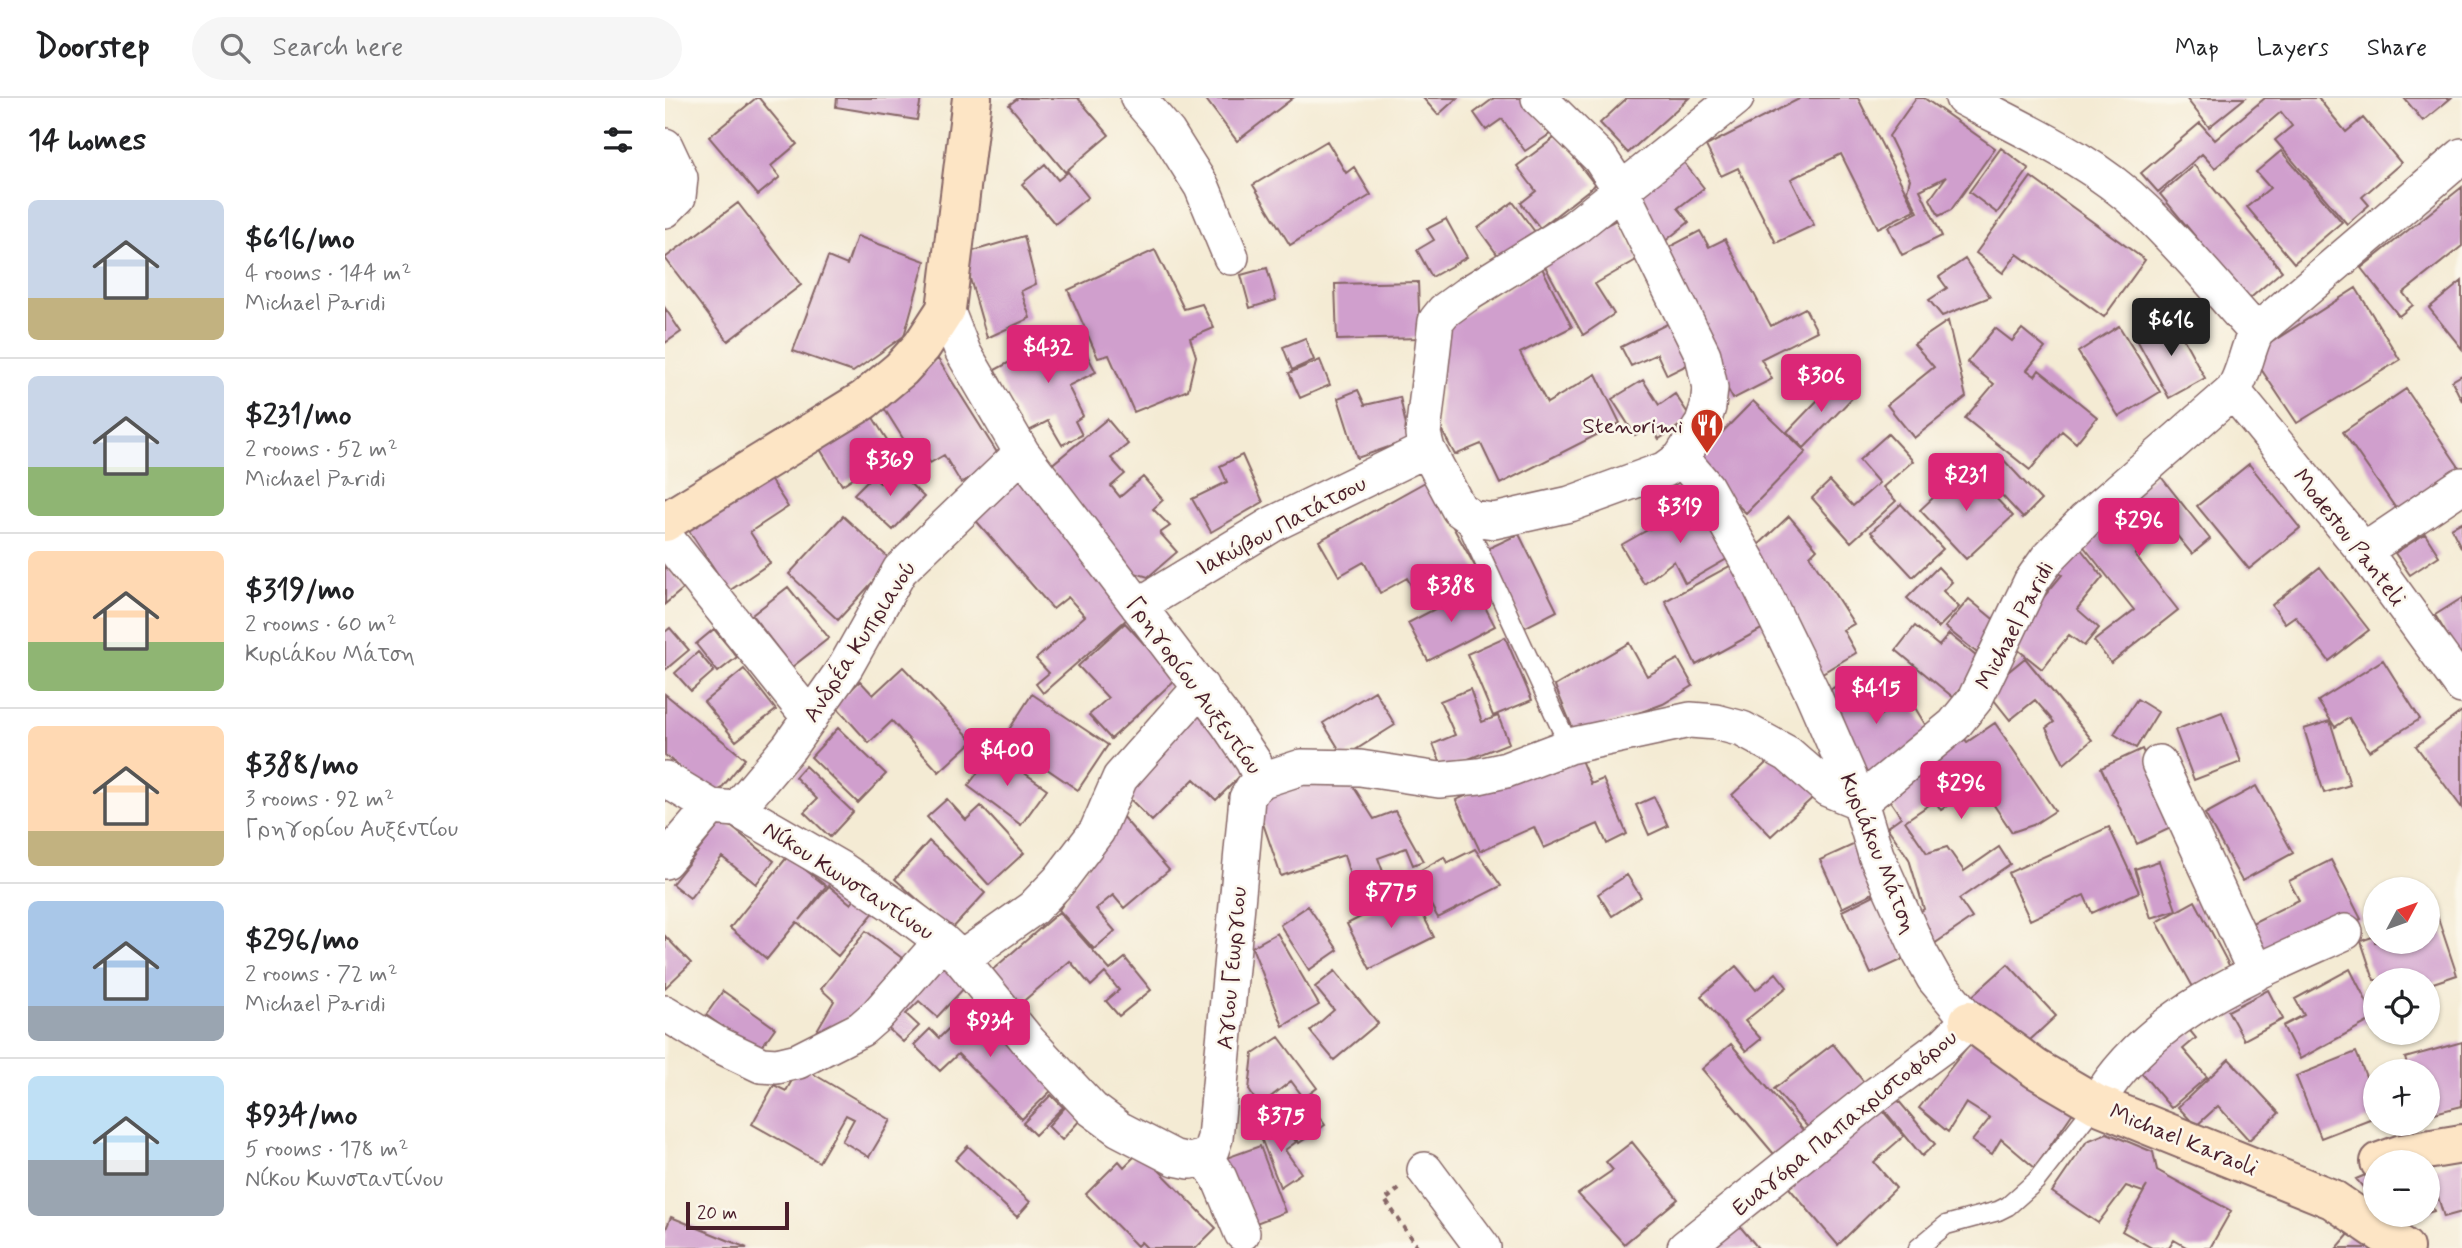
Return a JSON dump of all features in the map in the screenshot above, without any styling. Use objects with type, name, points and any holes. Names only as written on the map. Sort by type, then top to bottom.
[{"type":"street","points":[[665,522],[864,400],[901,369],[922,346],[946,309],[972,98]]},
{"type":"street","points":[[1138,98],[1168,133],[1202,187],[1231,257]]},
{"type":"street","points":[[1539,98],[1600,158],[1621,190],[1703,355],[1710,388],[1709,407],[1702,425],[1681,458],[1666,469],[1570,504],[1494,520],[1472,517],[1459,509],[1427,449],[1423,434],[1436,321],[1444,311],[1574,228],[1621,190],[1736,98]]},
{"type":"street","points":[[1963,98],[2059,148],[2099,173],[2134,202],[2256,332],[2462,156]]},
{"type":"street","points":[[665,146],[680,178],[678,197],[665,209]]},
{"type":"street","name":"Γρηγορίου Αυξεντίου","points":[[946,309],[963,352],[1022,453],[1201,687],[1262,780],[1302,766],[1360,768],[1439,780],[1479,776],[1506,770],[1569,746],[1690,720],[1716,722],[1742,729],[1788,754],[1828,789],[1860,802]]},
{"type":"street","name":"Michael Paridi","points":[[1860,802],[1954,725],[1975,699],[2031,582],[2048,558],[2085,520],[2233,391],[2244,371],[2248,347],[2256,332]]},
{"type":"street","name":"Modestou Panteli","points":[[2233,391],[2364,551],[2462,686]]},
{"type":"street","name":"Ιακώβου Πατάτσου","points":[[1138,606],[1273,524],[1427,449]]},
{"type":"street","name":"Ανδρέα Κυπριανού","points":[[665,861],[724,808],[764,778],[846,666],[901,570],[1022,453]]},
{"type":"street","name":"Κυριάκου Μάτση","points":[[1681,458],[1706,487],[1751,567],[1812,692],[1860,802],[1876,855],[1920,953],[1934,978],[1969,1020]]},
{"type":"street","points":[[2364,551],[2462,485]]},
{"type":"street","points":[[665,537],[810,718]]},
{"type":"street","points":[[665,1013],[706,1038],[761,1065],[777,1066],[798,1061],[861,1029],[951,950],[1033,908],[1059,881],[1097,831],[1120,778],[1201,687]]},
{"type":"street","points":[[2159,763],[2256,973]]},
{"type":"street","name":"Νίκου Κωνσταντίνου","points":[[665,779],[842,870],[951,950],[1029,1042],[1092,1109],[1118,1129],[1175,1158],[1190,1161],[1205,1157]]},
{"type":"street","name":"Αγιου Γεωργιου","points":[[1205,1157],[1215,1138],[1247,798],[1262,780]]},
{"type":"street","points":[[2096,1104],[2132,1055],[2169,1024],[2211,995],[2345,932]]},
{"type":"street","name":"Michael Karaoli","points":[[1969,1020],[2036,1069],[2096,1104],[2332,1199],[2404,1248]]},
{"type":"street","name":"Ευαγόρα Παπαχριστοφόρου","points":[[1685,1248],[1877,1094],[1945,1044],[1969,1020]]},
{"type":"street","points":[[2426,1150],[2462,1144]]},
{"type":"street","points":[[1205,1157],[1219,1178],[1243,1233]]},
{"type":"street","points":[[2332,1199],[2349,1179],[2363,1169]]},
{"type":"street","points":[[1425,1170],[1483,1248]]},
{"type":"lane","points":[[1472,517],[1469,529],[1569,746]]},
{"type":"lane","points":[[1918,1248],[1947,1225],[2008,1206],[2036,1181],[2096,1104]]},
{"type":"path","points":[[1418,1248],[1385,1200],[1425,1170]]},
{"type":"building","points":[[759,98],[797,144],[771,166],[780,177],[758,195],[709,137]]},
{"type":"building","points":[[837,98],[921,98],[917,120],[836,107]]},
{"type":"building","points":[[1018,98],[1078,98],[1109,135],[1065,172],[1009,105]]},
{"type":"building","points":[[1205,98],[1293,98],[1237,141]]},
{"type":"building","points":[[1423,98],[1457,98],[1438,115]]},
{"type":"building","points":[[1494,98],[1524,98],[1550,134],[1525,151],[1502,119],[1486,130],[1474,113]]},
{"type":"building","points":[[1627,98],[1689,98],[1628,153],[1600,123]]},
{"type":"building","points":[[1801,98],[1858,98],[1915,210],[1878,228],[1841,154],[1791,179],[1814,225],[1776,243],[1738,168],[1721,176],[1706,146]]},
{"type":"building","points":[[1916,98],[1924,98],[1995,148],[1951,210],[1939,216],[1930,199],[1946,177],[1920,190],[1942,236],[1902,255],[1888,227],[1918,212],[1907,191],[1910,179],[1889,136]]},
{"type":"building","points":[[2186,98],[2245,98],[2209,127]]},
{"type":"building","points":[[2265,98],[2318,98],[2346,132],[2363,118],[2401,163],[2362,197],[2369,205],[2347,224],[2275,140],[2292,126],[2281,112],[2215,168],[2202,154],[2158,192],[2141,173],[2200,123],[2215,140]]},
{"type":"building","points":[[2404,98],[2451,98],[2423,121]]},
{"type":"building","points":[[1557,136],[1595,185],[1540,228],[1521,203],[1536,191],[1517,166]]},
{"type":"building","points":[[1327,141],[1346,173],[1354,167],[1371,195],[1290,245],[1253,185]]},
{"type":"building","points":[[2001,148],[2029,169],[1997,213],[1969,192]]},
{"type":"building","points":[[2281,151],[2342,222],[2294,263],[2247,207],[2270,188],[2256,172]]},
{"type":"building","points":[[1678,155],[1704,188],[1678,208],[1689,222],[1664,242],[1635,188]]},
{"type":"building","points":[[1045,164],[1058,180],[1068,172],[1088,197],[1055,224],[1022,184]]},
{"type":"building","points":[[2194,165],[2282,271],[2248,300],[2160,194]]},
{"type":"building","points":[[2031,177],[2145,260],[2104,317],[2017,254],[2003,273],[1976,253]]},
{"type":"building","points":[[2462,187],[2462,246],[2403,293],[2413,305],[2399,316],[2361,268]]},
{"type":"building","points":[[1513,202],[1538,236],[1502,261],[1478,228]]},
{"type":"building","points":[[738,203],[801,285],[728,341],[665,258]]},
{"type":"building","points":[[1446,219],[1467,257],[1432,277],[1417,250],[1434,240],[1427,229]]},
{"type":"building","points":[[1616,220],[1638,259],[1595,284],[1614,314],[1583,335],[1541,259]]},
{"type":"building","points":[[1700,231],[1709,247],[1725,239],[1771,326],[1805,308],[1817,331],[1761,359],[1772,379],[1733,399],[1656,254]]},
{"type":"building","points":[[857,236],[925,261],[904,336],[853,372],[793,351],[828,257],[847,265]]},
{"type":"building","points":[[1024,236],[1036,284],[1021,291],[1030,318],[987,338],[963,254]]},
{"type":"building","points":[[1155,250],[1184,309],[1202,304],[1214,328],[1190,338],[1196,356],[1188,390],[1134,412],[1109,355],[1098,358],[1068,290]]},
{"type":"building","points":[[1965,259],[1990,297],[1942,316],[1929,300],[1947,288],[1939,277]]},
{"type":"building","points":[[1267,268],[1276,300],[1250,308],[1241,275]]},
{"type":"building","points":[[1542,268],[1572,327],[1520,353],[1547,403],[1596,374],[1620,423],[1500,484],[1481,444],[1455,455],[1440,427],[1444,328]]},
{"type":"building","points":[[2462,281],[2462,349],[2429,308]]},
{"type":"building","points":[[1418,282],[1420,338],[1337,340],[1335,284]]},
{"type":"building","points":[[2356,288],[2400,360],[2297,423],[2259,366],[2264,347]]},
{"type":"building","points":[[665,308],[681,332],[665,343]]},
{"type":"building","points":[[2172,318],[2205,378],[2169,398],[2136,338]]},
{"type":"building","points":[[1948,321],[1966,397],[1914,438],[1887,405],[1934,367],[1914,344]]},
{"type":"building","points":[[1669,323],[1689,364],[1667,375],[1657,354],[1631,366],[1621,347]]},
{"type":"building","points":[[2119,326],[2160,392],[2119,417],[2078,352]]},
{"type":"building","points":[[1073,328],[1096,372],[1068,386],[1083,416],[1075,421],[1082,435],[1062,445],[1048,421],[1027,432],[995,370]]},
{"type":"building","points":[[1995,328],[2012,341],[2022,329],[2045,348],[2027,370],[2035,376],[2039,370],[2097,417],[2076,443],[2062,431],[2030,470],[1965,418],[1994,384],[1967,362]]},
{"type":"building","points":[[1305,338],[1314,360],[1292,370],[1283,347]]},
{"type":"building","points":[[938,359],[1001,459],[961,483],[944,455],[930,463],[918,443],[909,448],[877,397]]},
{"type":"building","points":[[1320,360],[1330,385],[1300,398],[1289,373]]},
{"type":"building","points":[[2462,375],[2462,401],[2452,381]]},
{"type":"building","points":[[1838,379],[1855,395],[1804,448],[1787,432]]},
{"type":"building","points":[[1643,380],[1659,405],[1675,394],[1691,418],[1659,439],[1650,425],[1635,435],[1612,399]]},
{"type":"building","points":[[2406,389],[2459,467],[2397,510],[2343,432]]},
{"type":"building","points":[[1358,390],[1365,405],[1400,397],[1409,440],[1357,458],[1338,398]]},
{"type":"building","points":[[1753,401],[1806,452],[1746,513],[1693,462]]},
{"type":"building","points":[[872,416],[894,451],[842,485],[820,449]]},
{"type":"building","points":[[1107,419],[1128,444],[1111,458],[1125,474],[1111,486],[1120,497],[1143,477],[1163,500],[1153,509],[1170,526],[1160,533],[1177,552],[1148,577],[1132,572],[1049,467]]},
{"type":"building","points":[[1888,434],[1913,461],[1883,487],[1896,501],[1851,542],[1812,498],[1830,481],[1853,506],[1879,483],[1859,460]]},
{"type":"building","points":[[1242,455],[1263,502],[1211,532],[1192,499],[1227,482],[1220,466]]},
{"type":"building","points":[[2001,457],[2041,500],[2023,518],[1983,475]]},
{"type":"building","points":[[2249,464],[2300,528],[2249,569],[2197,506]]},
{"type":"building","points":[[1966,467],[2013,516],[1966,559],[1920,510]]},
{"type":"building","points":[[894,468],[924,497],[893,530],[854,494],[872,476],[880,483]]},
{"type":"building","points":[[766,473],[788,507],[750,532],[770,563],[729,591],[686,526]]},
{"type":"building","points":[[2158,473],[2210,539],[2192,554],[2170,527],[2135,555],[2178,610],[2111,663],[2094,641],[2134,610],[2077,538]]},
{"type":"building","points":[[1019,476],[1136,611],[1043,693],[1036,684],[1049,673],[1036,659],[1085,616],[1068,597],[1053,609],[972,516]]},
{"type":"building","points":[[1427,481],[1480,575],[1423,607],[1407,578],[1380,593],[1364,562],[1339,576],[1319,541]]},
{"type":"building","points":[[1672,481],[1687,506],[1665,519],[1651,493]]},
{"type":"building","points":[[1704,498],[1732,556],[1685,583],[1674,561],[1644,584],[1621,545]]},
{"type":"building","points":[[1901,504],[1943,549],[1913,577],[1871,532]]},
{"type":"building","points":[[843,516],[892,561],[838,620],[789,574]]},
{"type":"building","points":[[1789,516],[1817,549],[1810,556],[1854,624],[1843,630],[1856,653],[1817,676],[1753,550]]},
{"type":"building","points":[[2462,522],[2462,549],[2451,528]]},
{"type":"building","points":[[1519,534],[1557,611],[1524,628],[1487,549]]},
{"type":"building","points":[[2425,534],[2439,556],[2410,575],[2395,553]]},
{"type":"building","points":[[2073,539],[2103,577],[2077,609],[2099,628],[2084,646],[2069,635],[2042,669],[2007,641],[2062,575],[2051,567]]},
{"type":"building","points":[[1735,563],[1767,626],[1696,665],[1665,601]]},
{"type":"building","points":[[665,565],[684,588],[665,604]]},
{"type":"building","points":[[1938,567],[1952,582],[1943,591],[1959,607],[1938,628],[1907,598]]},
{"type":"building","points":[[2320,567],[2369,630],[2329,661],[2295,616],[2285,623],[2272,605]]},
{"type":"building","points":[[788,587],[829,638],[792,667],[752,615]]},
{"type":"building","points":[[1475,588],[1495,626],[1428,661],[1408,623]]},
{"type":"building","points":[[2462,598],[2462,659],[2435,615]]},
{"type":"building","points":[[1969,599],[2004,628],[1981,656],[1945,627]]},
{"type":"building","points":[[1125,623],[1176,679],[1111,739],[1089,715],[1108,698],[1078,666]]},
{"type":"building","points":[[1915,626],[1939,646],[1949,634],[1983,662],[1954,698],[1896,650]]},
{"type":"building","points":[[670,628],[689,650],[665,670],[665,632]]},
{"type":"building","points":[[714,629],[737,657],[718,672],[696,644]]},
{"type":"building","points":[[1505,637],[1532,700],[1493,716],[1467,654]]},
{"type":"building","points":[[1629,643],[1647,676],[1678,659],[1693,686],[1663,704],[1576,736],[1555,686]]},
{"type":"building","points":[[698,652],[714,671],[691,691],[675,673]]},
{"type":"building","points":[[2025,658],[2092,740],[2064,764],[2046,728],[2054,722],[2035,700],[2010,720],[1986,690]]},
{"type":"building","points":[[2383,660],[2420,719],[2369,751],[2349,718],[2335,727],[2318,701]]},
{"type":"building","points":[[903,667],[973,741],[939,772],[892,721],[869,743],[835,705],[860,681],[873,695]]},
{"type":"building","points":[[744,669],[776,710],[736,741],[704,702]]},
{"type":"building","points":[[1856,676],[1879,716],[1908,696],[1929,731],[1869,781],[1827,691]]},
{"type":"building","points":[[1470,689],[1482,722],[1498,716],[1509,743],[1443,769],[1433,744],[1455,735],[1440,701]]},
{"type":"building","points":[[1375,691],[1395,725],[1344,757],[1323,723]]},
{"type":"building","points":[[665,694],[745,759],[715,796],[665,755]]},
{"type":"building","points":[[1032,694],[1108,745],[1078,790],[1003,739]]},
{"type":"building","points":[[2137,699],[2158,712],[2136,748],[2114,734]]},
{"type":"building","points":[[2462,711],[2462,808],[2416,746]]},
{"type":"building","points":[[1195,712],[1249,767],[1216,800],[1194,779],[1152,821],[1119,788]]},
{"type":"building","points":[[2222,712],[2241,762],[2194,780],[2175,730]]},
{"type":"building","points":[[2330,721],[2350,785],[2324,793],[2304,729]]},
{"type":"building","points":[[1995,723],[2055,811],[2033,825],[2012,832],[1979,783],[1941,810],[1935,801],[1905,821],[1927,853],[1947,847],[1964,871],[1999,847],[2010,864],[1959,899],[1972,918],[1928,948],[1908,920],[1924,909],[1909,859],[1887,827],[1901,817],[1886,795],[1958,729],[1967,742]]},
{"type":"building","points":[[838,728],[886,774],[858,803],[811,757]]},
{"type":"building","points":[[1576,748],[1591,784],[1603,779],[1627,834],[1607,844],[1598,824],[1544,848],[1534,827],[1480,851],[1456,800]]},
{"type":"building","points":[[2142,749],[2177,825],[2137,844],[2101,768]]},
{"type":"building","points":[[1780,750],[1819,792],[1771,836],[1732,795]]},
{"type":"building","points":[[993,751],[1047,789],[1021,825],[968,786]]},
{"type":"building","points":[[805,766],[853,812],[830,837],[804,812],[817,799],[795,777]]},
{"type":"building","points":[[1324,773],[1346,775],[1374,819],[1395,811],[1423,861],[1413,865],[1406,848],[1378,858],[1386,880],[1355,891],[1344,855],[1281,876],[1254,797]]},
{"type":"building","points":[[2256,786],[2293,853],[2242,881],[2205,814]]},
{"type":"building","points":[[1654,797],[1668,826],[1649,835],[1636,805]]},
{"type":"building","points":[[947,799],[966,820],[981,806],[1024,853],[989,885],[927,817]]},
{"type":"building","points":[[1121,815],[1169,870],[1124,908],[1113,895],[1096,909],[1115,931],[1094,949],[1059,910]]},
{"type":"building","points":[[723,820],[774,861],[756,884],[722,857],[690,898],[672,884]]},
{"type":"building","points":[[2109,827],[2139,892],[2092,913],[2084,895],[2030,920],[2008,873]]},
{"type":"building","points":[[929,841],[985,893],[951,930],[895,879]]},
{"type":"building","points":[[1855,844],[1877,891],[1842,908],[1820,860]]},
{"type":"building","points":[[1475,849],[1501,886],[1438,918],[1414,874],[1444,857],[1447,863]]},
{"type":"building","points":[[788,856],[826,886],[800,920],[829,886],[851,904],[863,889],[881,904],[838,956],[797,922],[767,959],[730,928]]},
{"type":"building","points":[[2331,860],[2361,919],[2266,966],[2246,926],[2299,900],[2289,881]]},
{"type":"building","points":[[2159,861],[2176,910],[2151,918],[2135,869]]},
{"type":"building","points":[[1627,875],[1641,897],[1612,916],[1598,894]]},
{"type":"building","points":[[1411,891],[1434,937],[1370,969],[1347,924]]},
{"type":"building","points":[[1876,894],[1906,958],[1871,974],[1842,911]]},
{"type":"building","points":[[2195,901],[2230,967],[2193,987],[2157,922]]},
{"type":"building","points":[[1308,906],[1338,950],[1309,970],[1280,925]]},
{"type":"building","points":[[1059,912],[1110,970],[1125,958],[1151,990],[1119,1016],[1106,1001],[1119,990],[1105,973],[1091,986],[1070,961],[1012,1011],[983,978]]},
{"type":"building","points":[[2440,924],[2457,975],[2440,981],[2440,968],[2370,968],[2365,954],[2440,954]]},
{"type":"building","points":[[866,931],[906,961],[874,1003],[813,1037],[834,1001],[821,989]]},
{"type":"building","points":[[1277,933],[1319,1005],[1283,1026],[1252,947]]},
{"type":"building","points":[[665,936],[691,963],[665,988]]},
{"type":"building","points":[[938,960],[966,986],[937,1017],[919,1001],[906,1014],[919,1026],[903,1042],[881,1022]]},
{"type":"building","points":[[2008,964],[2056,1016],[2017,1052],[1969,999]]},
{"type":"building","points":[[1736,966],[1756,990],[1776,973],[1787,987],[1745,1021],[1761,1039],[1746,1051],[1701,996]]},
{"type":"building","points":[[2350,969],[2363,994],[2363,1025],[2300,1059],[2283,1026],[2304,1015],[2295,999]]},
{"type":"building","points":[[1335,971],[1378,1023],[1334,1060],[1310,1031],[1334,1010],[1315,987]]},
{"type":"building","points":[[2268,990],[2283,1019],[2244,1040],[2228,1011]]},
{"type":"building","points":[[723,991],[775,1028],[758,1052],[706,1015]]},
{"type":"building","points":[[976,1002],[1057,1085],[1022,1119],[958,1054],[940,1071],[914,1045],[930,1029],[939,1038]]},
{"type":"building","points":[[2182,1021],[2196,1038],[2183,1049],[2207,1077],[2171,1108],[2132,1062]]},
{"type":"building","points":[[1279,1037],[1317,1088],[1304,1098],[1291,1081],[1259,1106],[1249,1090],[1253,1054]]},
{"type":"building","points":[[1975,1037],[2074,1111],[2035,1168],[2001,1139],[1992,1154],[1972,1141],[1990,1118],[1966,1103],[1948,1132],[1919,1108]]},
{"type":"building","points":[[2462,1042],[2462,1106],[2440,1112],[2440,1059],[2405,1058]]},
{"type":"building","points":[[1731,1044],[1808,1136],[1779,1160],[1702,1069]]},
{"type":"building","points":[[1833,1044],[1868,1087],[1813,1133],[1774,1089]]},
{"type":"building","points":[[2356,1052],[2363,1069],[2363,1122],[2321,1138],[2296,1076]]},
{"type":"building","points":[[2229,1059],[2279,1113],[2249,1140],[2218,1106],[2196,1126],[2178,1107]]},
{"type":"building","points":[[800,1066],[891,1120],[869,1157],[842,1141],[854,1119],[846,1115],[819,1162],[752,1124],[774,1085],[786,1091]]},
{"type":"building","points":[[1051,1095],[1063,1107],[1035,1135],[1023,1123]]},
{"type":"building","points":[[1897,1099],[1935,1144],[1922,1156],[1884,1110]]},
{"type":"building","points":[[1877,1104],[1904,1136],[1874,1162],[1896,1188],[1838,1245],[1784,1182]]},
{"type":"building","points":[[1067,1105],[1081,1119],[1062,1140],[1048,1126]]},
{"type":"building","points":[[1311,1105],[1325,1125],[1299,1143],[1286,1122]]},
{"type":"building","points":[[1283,1123],[1296,1142],[1285,1150],[1301,1173],[1280,1187],[1261,1138]]},
{"type":"building","points":[[2107,1133],[2153,1152],[2157,1170],[2231,1211],[2210,1248],[2188,1248],[2174,1240],[2169,1248],[2152,1248],[2122,1231],[2147,1186],[2143,1192],[2126,1186],[2098,1223],[2052,1192],[2087,1141]]},
{"type":"building","points":[[1632,1142],[1678,1199],[1624,1244],[1578,1194],[1613,1170],[1606,1162]]},
{"type":"building","points":[[968,1146],[1030,1202],[1017,1217],[955,1160]]},
{"type":"building","points":[[1260,1146],[1285,1212],[1243,1228],[1218,1161]]},
{"type":"building","points":[[1140,1151],[1216,1228],[1196,1248],[1147,1248],[1141,1242],[1137,1246],[1086,1194],[1119,1161],[1124,1167]]},
{"type":"building","points":[[2462,1160],[2462,1212],[2444,1217],[2440,1204],[2440,1167]]},
{"type":"building","points":[[2363,1176],[2363,1187],[2356,1179]]},
{"type":"building","points":[[671,1217],[747,1248],[665,1248],[665,1231]]},
{"type":"building","points":[[1738,1224],[1758,1248],[1710,1248]]},
{"type":"building","points":[[2356,1226],[2383,1248],[2337,1248]]},
{"type":"place","name":"Stenorimi","points":[[1707,455]]}]
